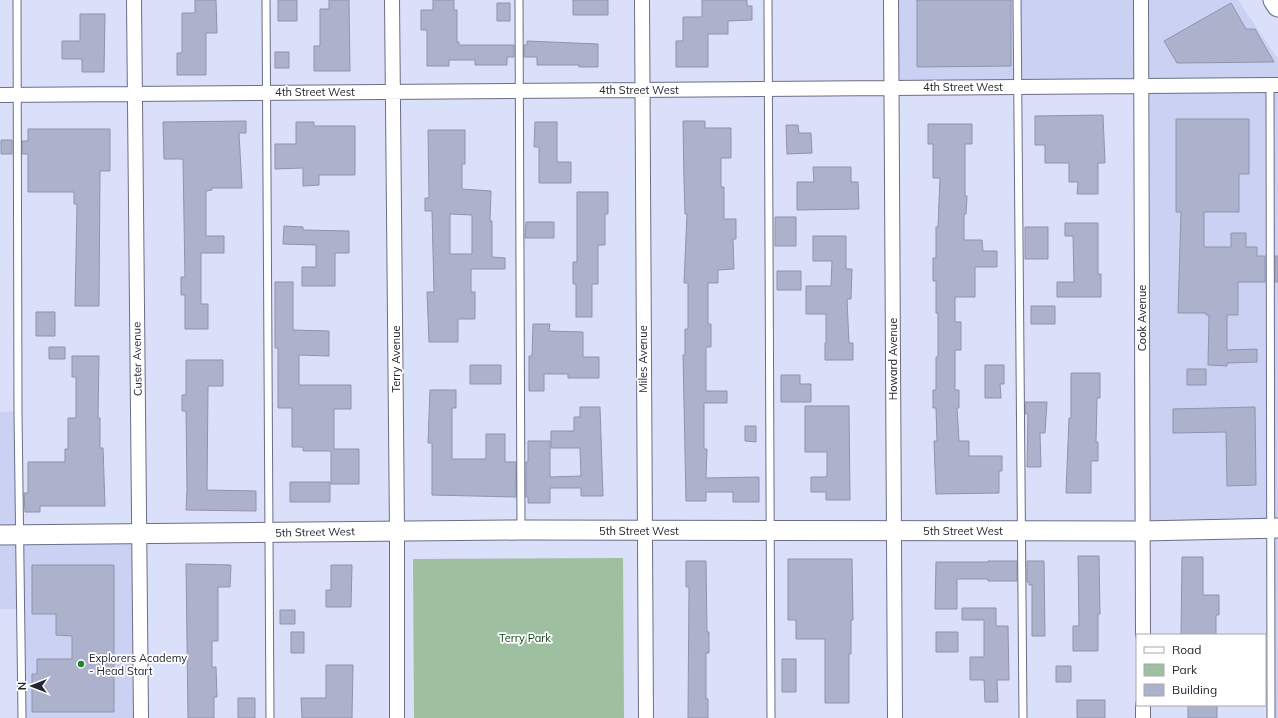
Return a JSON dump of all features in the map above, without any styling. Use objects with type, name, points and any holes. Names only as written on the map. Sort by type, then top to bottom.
[{"type":"main road","points":[[1274,0],[1278,6]]},
{"type":"street","name":"Custer Avenue","points":[[134,0],[141,718]]},
{"type":"street","name":"Terry Avenue","points":[[392,0],[394,92],[397,718]]},
{"type":"street","name":"Miles Avenue","points":[[642,0],[646,718]]},
{"type":"street","name":"Howard Avenue","points":[[891,0],[895,718]]},
{"type":"street","name":"Cook Avenue","points":[[1141,0],[1143,634]]},
{"type":"street","name":"4th Street West","points":[[0,95],[1274,85]]},
{"type":"street","name":"5th Street West","points":[[0,535],[139,532],[521,530],[1142,531],[1274,528]]},
{"type":"street","points":[[1143,706],[1143,718]]},
{"type":"lane","points":[[18,0],[22,718]]},
{"type":"lane","points":[[266,0],[270,718]]},
{"type":"lane","points":[[519,0],[521,530]]},
{"type":"lane","points":[[768,0],[770,89],[769,531],[771,718]]},
{"type":"lane","points":[[1017,0],[1023,718]]},
{"type":"lane","points":[[1271,718],[1268,652],[1274,528],[1274,85]]},
{"type":"shaded area","points":[[891,0],[1238,0],[1278,59],[1278,718],[1271,718],[1269,528],[1142,531],[1141,86],[892,88]]},
{"type":"shaded area","name":"Explorers Academy - Head Start","points":[[18,411],[20,534],[139,532],[141,718],[21,718],[20,609],[0,609],[0,412]]},
{"type":"green space","name":"Terry Park","points":[[623,558],[624,718],[414,718],[413,559]]},
{"type":"building","points":[[195,0],[216,0],[217,33],[206,33],[206,75],[177,75],[177,53],[182,53],[182,13],[195,13]]},
{"type":"building","points":[[278,0],[297,0],[297,21],[278,21]]},
{"type":"building","points":[[329,0],[349,0],[350,71],[314,71],[314,46],[320,46],[320,9],[329,9]]},
{"type":"building","points":[[433,0],[454,0],[454,10],[457,10],[457,42],[459,42],[459,45],[514,45],[514,57],[507,57],[507,65],[475,65],[475,60],[449,60],[449,66],[427,66],[427,30],[421,30],[421,10],[433,10]]},
{"type":"building","points":[[573,0],[608,0],[608,15],[573,15]]},
{"type":"building","points":[[702,0],[747,0],[747,6],[752,6],[752,20],[728,21],[728,34],[708,34],[708,67],[676,67],[676,41],[683,41],[683,17],[702,17]]},
{"type":"building","points":[[917,0],[1011,0],[1011,66],[917,67]]},
{"type":"building","points":[[497,3],[510,3],[510,21],[497,21]]},
{"type":"building","points":[[1231,3],[1246,29],[1255,29],[1274,62],[1177,63],[1164,41]]},
{"type":"building","points":[[80,14],[105,14],[104,72],[82,72],[82,59],[62,59],[62,41],[80,41]]},
{"type":"building","points":[[527,41],[598,44],[598,67],[579,67],[579,65],[537,65],[537,57],[524,57],[524,45],[527,45]]},
{"type":"building","points":[[275,52],[289,52],[289,68],[275,68]]},
{"type":"building","points":[[1103,115],[1105,163],[1098,163],[1098,194],[1077,194],[1078,182],[1069,182],[1069,163],[1045,163],[1045,145],[1035,145],[1035,116]]},
{"type":"building","points":[[1176,119],[1249,119],[1249,174],[1239,174],[1239,212],[1204,212],[1204,247],[1231,247],[1231,233],[1246,233],[1246,247],[1257,247],[1257,256],[1265,256],[1265,282],[1238,282],[1238,315],[1227,315],[1227,350],[1257,349],[1257,362],[1227,363],[1227,366],[1208,365],[1209,315],[1206,315],[1206,313],[1178,313],[1181,212],[1176,212]]},
{"type":"building","points":[[246,121],[246,133],[239,133],[242,188],[212,188],[212,190],[206,191],[206,236],[224,236],[224,253],[201,253],[201,304],[208,304],[208,329],[185,329],[185,295],[181,295],[181,277],[185,277],[183,159],[164,159],[163,122]]},
{"type":"building","points":[[683,121],[705,121],[705,128],[731,128],[731,158],[721,158],[721,187],[724,187],[724,219],[736,219],[736,239],[733,239],[734,269],[718,270],[718,283],[708,283],[708,324],[711,324],[711,347],[706,347],[706,391],[727,391],[727,403],[704,403],[704,449],[707,449],[706,478],[759,477],[759,502],[733,502],[733,492],[706,492],[706,501],[686,501],[683,355],[685,355],[685,329],[688,329],[688,283],[684,283],[687,214],[685,214]]},
{"type":"building","points":[[296,122],[314,122],[314,126],[355,126],[355,175],[319,175],[319,185],[303,186],[303,168],[275,169],[275,144],[296,144]]},
{"type":"building","points":[[535,122],[557,122],[557,162],[571,162],[571,183],[539,183],[539,147],[534,147]]},
{"type":"building","points":[[928,124],[972,124],[972,144],[965,144],[965,196],[967,196],[966,214],[964,214],[964,240],[982,240],[983,251],[997,251],[997,267],[975,267],[975,297],[955,297],[955,322],[961,322],[961,350],[955,350],[955,390],[959,390],[959,408],[957,408],[959,441],[969,441],[969,456],[1002,456],[1002,471],[999,471],[999,493],[936,494],[934,441],[937,441],[936,408],[933,408],[933,390],[936,390],[938,313],[936,313],[936,281],[933,281],[933,258],[936,258],[936,227],[938,227],[940,178],[933,178],[933,144],[928,144]]},
{"type":"building","points":[[786,125],[798,125],[799,133],[811,133],[812,153],[787,154]]},
{"type":"building","points":[[28,129],[110,129],[110,171],[100,171],[99,306],[75,306],[77,204],[74,204],[74,192],[28,192],[28,154],[22,154],[22,141],[28,141]]},
{"type":"building","points":[[428,130],[465,130],[465,164],[462,164],[462,189],[491,191],[490,221],[492,221],[492,257],[505,258],[505,269],[471,269],[471,292],[475,292],[475,319],[458,319],[458,342],[429,342],[427,292],[434,292],[432,211],[425,211],[425,198],[429,198]],"holes":[[[450,214],[472,215],[472,254],[450,254]]]},
{"type":"building","points":[[1,140],[12,140],[12,154],[1,154]]},
{"type":"building","points":[[813,167],[851,167],[851,182],[858,182],[859,209],[797,210],[797,182],[814,182]]},
{"type":"building","points":[[577,192],[608,192],[608,214],[605,214],[605,245],[598,245],[598,284],[592,284],[592,317],[576,317],[576,284],[573,284],[573,262],[577,262]]},
{"type":"building","points":[[775,217],[796,217],[796,246],[775,246]]},
{"type":"building","points":[[526,222],[554,222],[554,238],[525,238]]},
{"type":"building","points":[[1065,223],[1098,223],[1098,274],[1101,274],[1101,297],[1057,297],[1057,282],[1074,282],[1073,236],[1065,236]]},
{"type":"building","points":[[284,226],[303,227],[303,230],[349,231],[349,253],[335,253],[335,286],[302,286],[302,267],[316,267],[316,245],[283,244]]},
{"type":"building","points":[[1025,227],[1048,227],[1048,259],[1025,259]]},
{"type":"building","points":[[813,236],[846,236],[846,269],[852,269],[851,299],[847,299],[849,343],[853,343],[853,360],[825,360],[826,314],[806,314],[806,286],[831,286],[832,261],[813,261]]},
{"type":"building","points":[[1275,256],[1278,256],[1278,282],[1275,282]]},
{"type":"building","points":[[777,271],[801,271],[801,290],[777,290]]},
{"type":"building","points":[[275,282],[293,282],[293,330],[329,331],[329,356],[299,355],[299,385],[351,385],[351,409],[334,409],[334,449],[359,449],[359,484],[331,484],[331,451],[303,451],[303,447],[292,447],[292,408],[278,408],[278,348],[275,348]]},
{"type":"building","points":[[1031,306],[1055,306],[1055,324],[1031,324]]},
{"type":"building","points":[[36,312],[55,312],[55,336],[36,336]]},
{"type":"building","points":[[533,324],[550,324],[549,331],[583,332],[583,357],[599,357],[599,378],[568,378],[568,374],[544,374],[544,391],[529,391],[529,356],[532,356]]},
{"type":"building","points":[[49,347],[65,347],[65,359],[49,359]]},
{"type":"building","points":[[72,356],[99,356],[98,418],[100,418],[100,448],[103,448],[105,506],[40,506],[40,512],[25,512],[24,493],[28,493],[28,462],[65,462],[65,449],[68,449],[68,418],[76,418],[76,377],[72,377]]},
{"type":"building","points":[[186,360],[223,360],[223,386],[208,386],[207,490],[256,491],[256,511],[186,510],[186,411],[182,411],[182,395],[186,395]]},
{"type":"building","points":[[470,365],[501,365],[501,384],[470,384]]},
{"type":"building","points":[[985,365],[1004,365],[1004,384],[1000,384],[1001,398],[985,398]]},
{"type":"building","points":[[1187,369],[1206,369],[1206,385],[1187,385]]},
{"type":"building","points":[[1071,373],[1100,373],[1100,398],[1097,398],[1096,442],[1098,442],[1098,461],[1091,461],[1091,493],[1066,493],[1069,418],[1071,418]]},
{"type":"building","points":[[781,375],[800,375],[800,384],[811,384],[811,402],[781,402]]},
{"type":"building","points":[[430,390],[456,390],[456,408],[452,408],[452,459],[486,459],[486,434],[505,434],[505,462],[516,462],[516,497],[432,495],[432,443],[428,443]]},
{"type":"building","points":[[1025,402],[1047,402],[1045,433],[1040,433],[1041,467],[1027,467],[1028,414],[1025,414]]},
{"type":"building","points":[[805,406],[849,406],[850,500],[826,500],[826,492],[811,492],[811,477],[826,477],[827,475],[827,452],[805,452]]},
{"type":"building","points":[[580,407],[600,407],[603,496],[581,496],[581,488],[550,488],[550,503],[528,503],[528,497],[526,497],[526,462],[528,462],[528,441],[550,441],[550,477],[581,476],[580,448],[551,448],[551,431],[574,431],[574,417],[580,417]]},
{"type":"building","points":[[1255,407],[1256,485],[1227,486],[1226,432],[1173,433],[1173,409]]},
{"type":"building","points":[[745,426],[756,426],[756,442],[745,441]]},
{"type":"building","points":[[290,482],[330,482],[330,502],[290,502]]},
{"type":"building","points":[[1078,556],[1099,556],[1100,614],[1098,614],[1098,651],[1073,651],[1073,626],[1079,626]]},
{"type":"building","points":[[1182,557],[1203,557],[1203,595],[1219,595],[1219,615],[1216,615],[1216,634],[1181,634]]},
{"type":"building","points":[[788,559],[852,559],[853,620],[851,620],[851,654],[849,654],[849,703],[825,703],[825,639],[796,639],[796,620],[788,620]]},
{"type":"building","points":[[686,561],[706,561],[707,632],[709,632],[709,653],[706,653],[706,699],[708,699],[708,718],[688,718],[689,587],[686,587]]},
{"type":"building","points":[[1017,561],[1017,581],[957,579],[957,609],[935,609],[936,562]]},
{"type":"building","points":[[1027,561],[1044,561],[1045,636],[1032,636],[1032,585],[1029,585],[1029,582],[1027,582]]},
{"type":"building","points":[[186,564],[231,565],[230,587],[218,587],[218,641],[212,641],[212,667],[216,667],[217,697],[214,697],[214,718],[188,718]]},
{"type":"building","points":[[32,565],[114,565],[114,712],[32,712],[32,674],[37,674],[37,659],[72,659],[72,636],[56,635],[56,614],[32,614]]},
{"type":"building","points":[[331,565],[352,565],[351,607],[326,607],[326,590],[331,590]]},
{"type":"building","points":[[962,608],[996,608],[996,626],[1008,626],[1009,680],[997,680],[998,702],[985,702],[984,680],[970,680],[970,657],[984,657],[984,620],[962,620]]},
{"type":"building","points":[[280,610],[295,610],[295,624],[280,624]]},
{"type":"building","points":[[291,632],[304,632],[304,653],[291,653]]},
{"type":"building","points":[[936,632],[958,632],[958,652],[936,652]]},
{"type":"building","points":[[782,659],[796,659],[796,692],[782,692]]},
{"type":"building","points":[[326,665],[353,665],[352,718],[302,718],[301,698],[326,698]]},
{"type":"building","points":[[1056,666],[1071,666],[1071,682],[1056,682]]},
{"type":"building","points":[[238,698],[255,698],[255,718],[238,718]]},
{"type":"building","points":[[1077,700],[1105,700],[1105,718],[1077,718]]},
{"type":"building","points":[[1188,706],[1217,706],[1217,718],[1188,718]]},
{"type":"place","name":"Explorers Academy - Head Start","points":[[81,664]]}]
